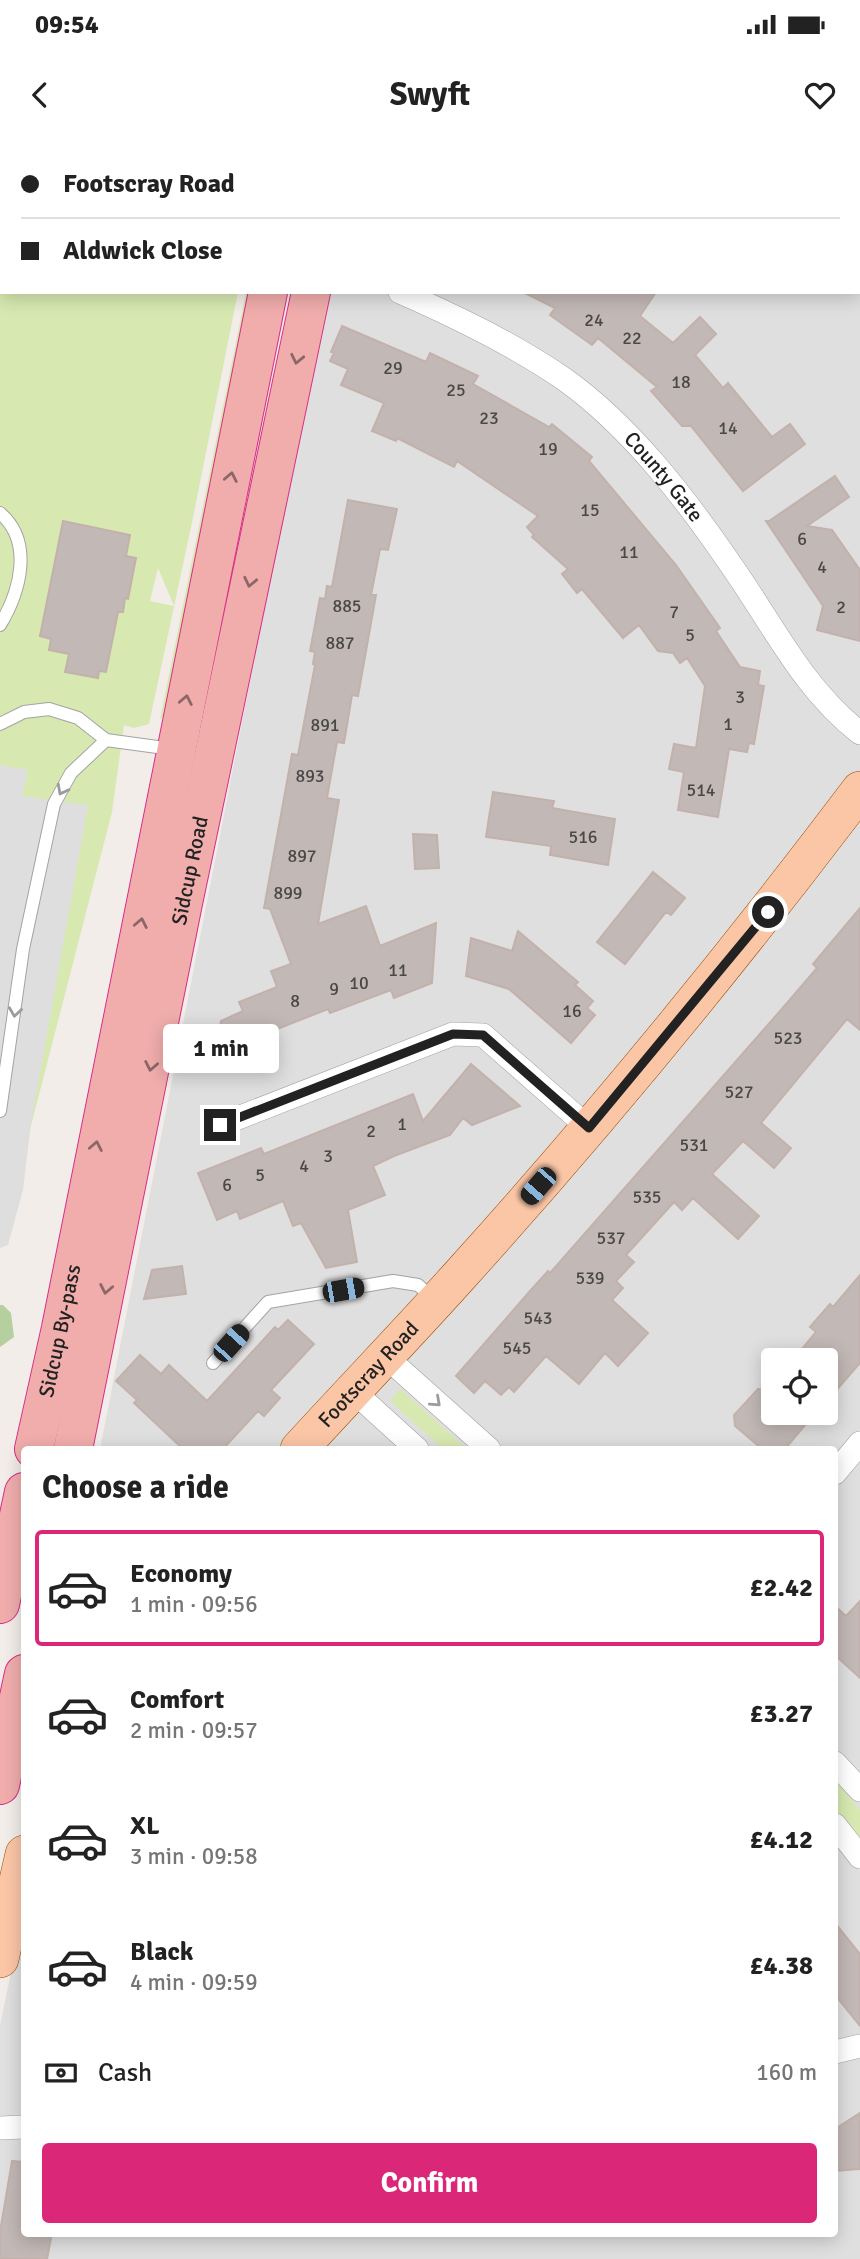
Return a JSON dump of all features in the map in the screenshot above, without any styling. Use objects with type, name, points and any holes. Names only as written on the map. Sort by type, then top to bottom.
[{"type":"highway","name":"Sidcup Road","points":[[83,1213],[268,294]]},
{"type":"highway","name":"Sidcup Road","points":[[74,1446],[186,890],[314,295]]},
{"type":"highway","name":"Sidcup By-pass","points":[[35,1446],[83,1213]]},
{"type":"highway","points":[[0,1604],[21,1506]]},
{"type":"highway","points":[[0,1785],[21,1688]]},
{"type":"main road","name":"Footscray Road","points":[[302,1446],[436,1301],[589,1128],[768,912],[860,790]]},
{"type":"main road","points":[[0,1959],[18,1912],[21,1883]]},
{"type":"street","name":"County Gate","points":[[405,294],[470,323],[565,380],[613,421],[677,492],[808,682],[839,717],[860,733]]},
{"type":"street","points":[[220,1125],[453,1034],[483,1035],[589,1128]]},
{"type":"street","points":[[385,1356],[486,1446]]},
{"type":"street","points":[[352,1390],[414,1446]]},
{"type":"street","points":[[838,1469],[860,1443]]},
{"type":"street","points":[[838,1766],[860,1790]]},
{"type":"street","points":[[838,1829],[860,1857]]},
{"type":"street","points":[[838,2051],[860,2046]]},
{"type":"street","points":[[0,2128],[21,2127]]},
{"type":"lane","points":[[0,513],[20,543],[21,569],[15,598],[0,625]]},
{"type":"lane","points":[[0,724],[24,712],[49,709],[78,718],[107,740],[176,750]]},
{"type":"lane","points":[[0,1111],[23,949],[54,804],[71,773],[107,740]]},
{"type":"lane","points":[[213,1363],[268,1302],[393,1281],[418,1285],[436,1301]]},
{"type":"shaded area","points":[[326,294],[860,294],[860,2259],[0,2259],[0,2025],[21,1925],[21,2237],[838,2237],[838,1446],[101,1446]]},
{"type":"shaded area","points":[[0,765],[28,770],[22,796],[88,805],[31,1123],[23,1190],[8,1245],[0,1248]]},
{"type":"green space","points":[[0,294],[238,294],[194,513],[149,724],[134,728],[124,725],[112,812],[0,1246]],"holes":[[[158,568],[174,606],[150,601]]]},
{"type":"green space","points":[[246,294],[253,294],[164,717],[160,719]]},
{"type":"green space","points":[[0,1305],[11,1313],[14,1337],[0,1347]]},
{"type":"green space","points":[[400,1389],[464,1446],[440,1446],[390,1401]]},
{"type":"green space","points":[[838,1783],[860,1810],[860,1839],[838,1813]]},
{"type":"building","points":[[527,294],[655,294],[640,316],[673,343],[700,317],[716,334],[695,355],[723,388],[728,383],[772,437],[790,424],[805,444],[743,491],[691,426],[682,426],[651,391],[657,387],[598,338],[592,345],[550,315],[555,308]]},
{"type":"building","points":[[342,326],[426,362],[430,353],[478,376],[473,384],[549,427],[552,424],[592,457],[589,461],[676,565],[720,628],[716,631],[740,667],[760,671],[758,685],[764,686],[754,744],[749,743],[747,752],[729,749],[718,817],[678,810],[684,772],[669,769],[674,744],[696,748],[705,686],[687,658],[680,663],[673,653],[658,651],[639,625],[623,638],[582,589],[577,593],[562,574],[568,569],[532,537],[534,535],[527,527],[538,516],[457,461],[454,467],[397,438],[396,441],[372,431],[384,403],[341,385],[348,369],[330,361]]},
{"type":"building","points":[[835,476],[849,497],[807,526],[832,530],[860,570],[860,641],[817,630],[823,606],[766,521]]},
{"type":"building","points":[[348,500],[397,509],[388,550],[380,549],[371,595],[376,595],[358,696],[352,695],[344,743],[337,742],[327,798],[339,800],[318,924],[366,906],[380,946],[436,923],[432,983],[394,998],[391,990],[330,1013],[328,1009],[262,1035],[263,1038],[213,1060],[221,1021],[243,1011],[239,1002],[277,987],[271,971],[291,964],[270,909],[264,908],[292,754],[298,755],[315,665],[315,652],[310,651],[320,598],[325,599],[327,586],[332,587]]},
{"type":"building","points":[[63,521],[130,535],[126,556],[136,558],[128,599],[125,598],[123,612],[118,612],[106,672],[99,671],[98,678],[65,672],[69,654],[49,650],[51,639],[40,636]]},
{"type":"building","points":[[493,792],[554,801],[552,808],[615,819],[608,865],[550,855],[551,846],[486,837]]},
{"type":"building","points":[[413,834],[437,835],[439,868],[415,869]]},
{"type":"building","points":[[653,872],[685,898],[671,915],[666,912],[625,964],[597,942]]},
{"type":"building","points":[[860,908],[860,1030],[847,1019],[761,1123],[791,1148],[774,1168],[743,1141],[712,1174],[759,1216],[738,1239],[693,1198],[682,1210],[674,1202],[626,1255],[634,1262],[616,1281],[623,1288],[612,1300],[648,1333],[618,1366],[605,1353],[579,1384],[546,1356],[514,1392],[509,1387],[501,1395],[485,1381],[474,1393],[456,1376],[787,1003],[817,968],[813,964]]},
{"type":"building","points":[[518,931],[578,982],[575,985],[593,1001],[587,1008],[595,1015],[571,1043],[509,989],[466,976],[471,938],[512,951]]},
{"type":"building","points":[[471,1064],[520,1106],[472,1125],[463,1118],[450,1135],[373,1166],[385,1195],[348,1210],[357,1262],[326,1268],[301,1223],[293,1226],[283,1201],[240,1219],[237,1211],[217,1220],[198,1173],[261,1148],[264,1154],[413,1094],[423,1121]]},
{"type":"building","points":[[182,1266],[186,1294],[144,1299],[152,1270]]},
{"type":"building","points":[[860,1275],[860,1363],[838,1388],[838,1348],[803,1348],[816,1332],[810,1327],[830,1304],[833,1307]]},
{"type":"building","points":[[288,1320],[314,1344],[271,1390],[280,1398],[264,1416],[258,1411],[226,1446],[180,1446],[134,1403],[137,1400],[116,1381],[140,1355],[161,1374],[169,1365],[207,1401],[275,1327],[278,1330]]},
{"type":"building","points":[[758,1389],[761,1389],[761,1425],[805,1425],[788,1446],[758,1446],[735,1426],[734,1415]]},
{"type":"building","points":[[860,1601],[860,1678],[838,1658],[838,1609],[846,1616]]},
{"type":"building","points":[[838,1927],[860,1954],[860,2026],[838,1999]]},
{"type":"building","points":[[860,2113],[860,2169],[838,2171],[838,2127]]},
{"type":"building","points":[[12,2161],[21,2162],[21,2237],[51,2237],[47,2259],[0,2259],[0,2232]]},
{"type":"route","points":[[220,1125],[453,1034],[483,1035],[589,1128],[768,912]]}]
